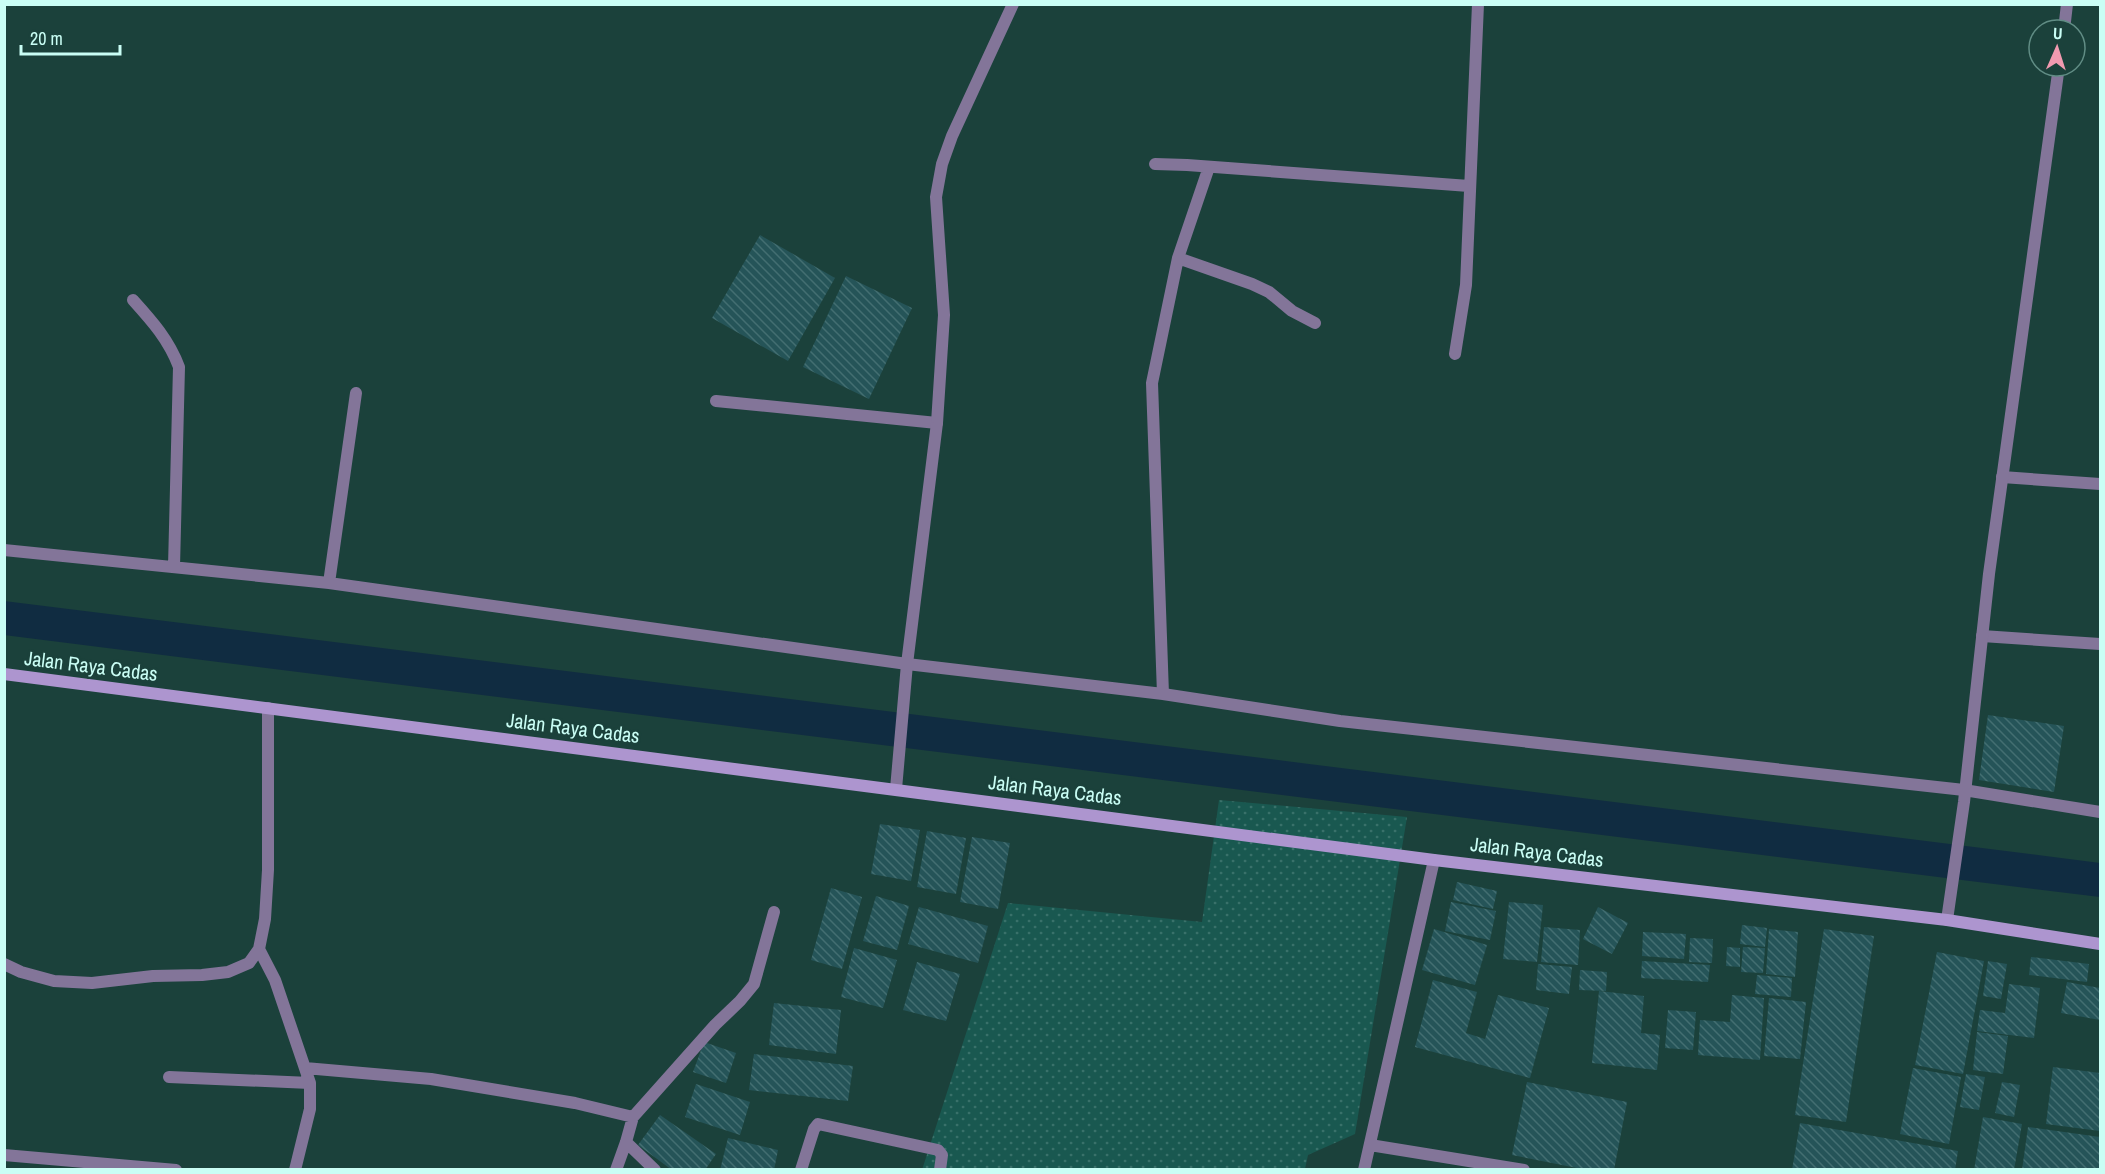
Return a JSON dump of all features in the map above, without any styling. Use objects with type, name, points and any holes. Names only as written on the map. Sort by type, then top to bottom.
[{"type":"street","points":[[896,789],[907,664],[937,423],[944,315],[936,197],[942,164],[952,136],[1013,4]]},
{"type":"street","points":[[1455,354],[1466,285],[1478,4]]},
{"type":"street","points":[[1948,914],[2002,477],[2057,78]]},
{"type":"street","points":[[1155,164],[1469,186]]},
{"type":"street","points":[[1163,694],[1152,383],[1178,258],[1209,167]]},
{"type":"street","points":[[1178,258],[1269,292],[1292,311],[1315,323]]},
{"type":"street","points":[[133,300],[172,348],[179,367],[174,567]]},
{"type":"street","points":[[329,583],[356,393]]},
{"type":"street","points":[[716,401],[937,423]]},
{"type":"street","points":[[2002,477],[2100,484]]},
{"type":"street","points":[[4,550],[329,583],[907,664],[1163,694],[1340,721],[2100,812]]},
{"type":"street","points":[[1982,636],[2100,644]]},
{"type":"street","name":"Jalan Raya Cadas","points":[[4,674],[1434,860],[1948,914],[2100,944]]},
{"type":"street","points":[[4,964],[21,972],[54,981],[92,983],[153,976],[228,972],[249,963],[259,950],[265,919],[268,870],[268,708]]},
{"type":"street","points":[[1364,1170],[1434,860]]},
{"type":"street","points":[[615,1170],[633,1117],[714,1024],[740,1001],[754,984],[774,912]]},
{"type":"street","points":[[259,950],[275,980],[310,1083],[310,1109],[295,1170]]},
{"type":"street","points":[[305,1068],[431,1079],[575,1103],[633,1117]]},
{"type":"street","points":[[169,1077],[310,1083]]},
{"type":"street","points":[[801,1170],[814,1129],[818,1124],[938,1150],[942,1155],[940,1170]]},
{"type":"street","points":[[626,1142],[655,1170]]},
{"type":"street","points":[[1370,1145],[1524,1170]]},
{"type":"street","points":[[4,1155],[176,1170]]},
{"type":"shaded area","points":[[1219,800],[1407,817],[1355,1134],[1308,1155],[1305,1169],[922,1170],[1008,903],[1202,922]]},
{"type":"building","points":[[760,235],[835,278],[788,361],[712,318]]},
{"type":"building","points":[[846,276],[912,308],[869,399],[803,367]]},
{"type":"building","points":[[1988,715],[2064,726],[2054,792],[1979,780]]},
{"type":"building","points":[[880,824],[920,830],[911,881],[871,874]]},
{"type":"building","points":[[927,831],[966,838],[956,894],[917,887]]},
{"type":"building","points":[[972,837],[1010,843],[998,909],[960,902]]},
{"type":"building","points":[[1457,882],[1497,891],[1493,909],[1453,900]]},
{"type":"building","points":[[831,888],[862,897],[842,969],[811,960]]},
{"type":"building","points":[[876,896],[909,906],[897,950],[863,941]]},
{"type":"building","points":[[1451,902],[1496,911],[1490,940],[1445,931]]},
{"type":"building","points":[[1509,902],[1543,905],[1537,962],[1503,959]]},
{"type":"building","points":[[919,907],[988,926],[978,963],[908,944]]},
{"type":"building","points":[[1598,907],[1628,923],[1612,954],[1583,939]]},
{"type":"building","points":[[1742,925],[1767,928],[1765,947],[1740,944]]},
{"type":"building","points":[[1544,927],[1580,930],[1578,965],[1541,962]]},
{"type":"building","points":[[1434,929],[1487,945],[1475,985],[1422,970]]},
{"type":"building","points":[[1769,929],[1798,932],[1795,977],[1766,974]]},
{"type":"building","points":[[1824,929],[1874,936],[1846,1122],[1795,1115]]},
{"type":"building","points":[[1643,932],[1686,934],[1684,959],[1642,956]]},
{"type":"building","points":[[1690,938],[1713,939],[1712,963],[1689,962]]},
{"type":"building","points":[[1727,947],[1740,948],[1740,967],[1726,966]]},
{"type":"building","points":[[1743,947],[1765,948],[1763,973],[1741,972]]},
{"type":"building","points":[[854,948],[897,960],[883,1008],[841,997]]},
{"type":"building","points":[[1937,952],[1984,961],[1963,1074],[1915,1065]]},
{"type":"building","points":[[2031,957],[2089,964],[2087,982],[2029,975]]},
{"type":"building","points":[[1642,961],[1710,965],[1708,982],[1641,978]]},
{"type":"building","points":[[1988,961],[2007,964],[2001,999],[1983,996]]},
{"type":"building","points":[[917,962],[960,974],[946,1021],[903,1010]]},
{"type":"building","points":[[1538,964],[1572,967],[1569,994],[1536,990]]},
{"type":"building","points":[[1580,970],[1607,972],[1606,991],[1579,990]]},
{"type":"building","points":[[1757,975],[1792,978],[1791,997],[1755,994]]},
{"type":"building","points":[[1433,980],[1477,992],[1466,1033],[1485,1039],[1498,995],[1549,1008],[1530,1078],[1415,1047]]},
{"type":"building","points":[[2067,982],[2100,988],[2100,1020],[2061,1013]]},
{"type":"building","points":[[2009,984],[2040,988],[2034,1038],[1977,1031],[1980,1010],[2005,1013]]},
{"type":"building","points":[[1599,991],[1644,996],[1641,1033],[1660,1035],[1657,1070],[1592,1063]]},
{"type":"building","points":[[1732,995],[1764,998],[1760,1060],[1698,1055],[1700,1020],[1730,1022]]},
{"type":"building","points":[[1769,998],[1806,1002],[1800,1059],[1764,1056]]},
{"type":"building","points":[[774,1003],[841,1010],[836,1054],[769,1045]]},
{"type":"building","points":[[1668,1010],[1696,1012],[1693,1050],[1665,1048]]},
{"type":"building","points":[[1977,1032],[2008,1036],[2003,1074],[1973,1070]]},
{"type":"building","points":[[704,1042],[736,1053],[726,1083],[693,1072]]},
{"type":"building","points":[[754,1054],[853,1066],[848,1101],[749,1090]]},
{"type":"building","points":[[2053,1067],[2100,1073],[2100,1131],[2046,1124]]},
{"type":"building","points":[[1913,1068],[1961,1077],[1949,1144],[1900,1134]]},
{"type":"building","points":[[1966,1074],[1985,1077],[1979,1110],[1960,1107]]},
{"type":"building","points":[[1527,1082],[1627,1102],[1614,1170],[1587,1170],[1512,1155]]},
{"type":"building","points":[[2002,1082],[2020,1085],[2014,1117],[1995,1113]]},
{"type":"building","points":[[696,1084],[750,1102],[740,1135],[685,1117]]},
{"type":"building","points":[[660,1115],[716,1154],[705,1170],[672,1170],[638,1145]]},
{"type":"building","points":[[1983,1117],[2022,1124],[2014,1170],[1974,1170]]},
{"type":"building","points":[[1800,1123],[1958,1151],[1955,1170],[1792,1170]]},
{"type":"building","points":[[2028,1127],[2100,1137],[2100,1170],[2022,1170]]},
{"type":"building","points":[[728,1138],[778,1150],[774,1170],[720,1170]]},
{"type":"waterway","points":[[4,618],[2100,880]]}]
